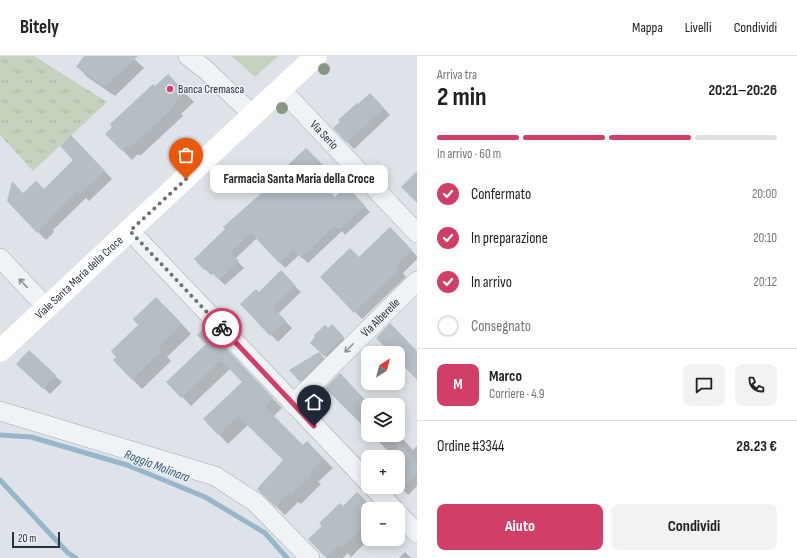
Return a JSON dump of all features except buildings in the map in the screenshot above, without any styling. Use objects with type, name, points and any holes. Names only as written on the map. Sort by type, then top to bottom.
[{"type":"main road","name":"Viale Santa Maria della Croce","points":[[0,351],[316,56]]},
{"type":"street","points":[[188,56],[206,70],[253,115]]},
{"type":"street","name":"Via Serio","points":[[281,89],[417,233]]},
{"type":"street","points":[[130,231],[361,475]]},
{"type":"street","points":[[0,258],[47,308]]},
{"type":"street","name":"Via Alberelle","points":[[293,404],[417,281]]},
{"type":"street","points":[[0,411],[215,476],[255,502],[310,558]]},
{"type":"street","points":[[379,494],[387,502]]},
{"type":"green space","points":[[0,56],[34,56],[107,102],[33,171],[0,135]]},
{"type":"green space","points":[[232,56],[278,56],[255,77]]},
{"type":"waterway","name":"Roggia Molinara","points":[[0,435],[31,437],[127,465],[205,497],[265,533],[287,558]]},
{"type":"waterway","points":[[0,480],[68,553],[76,558]]},
{"type":"way so far","points":[[186,179],[130,231],[222,328]]},
{"type":"place","name":"Banca Cremasca","points":[[170,89]]},
{"type":"place","name":"Farmacia Santa Maria della Croce","points":[[186,179]]},
{"type":"route","points":[[222,328],[314,426]]}]
